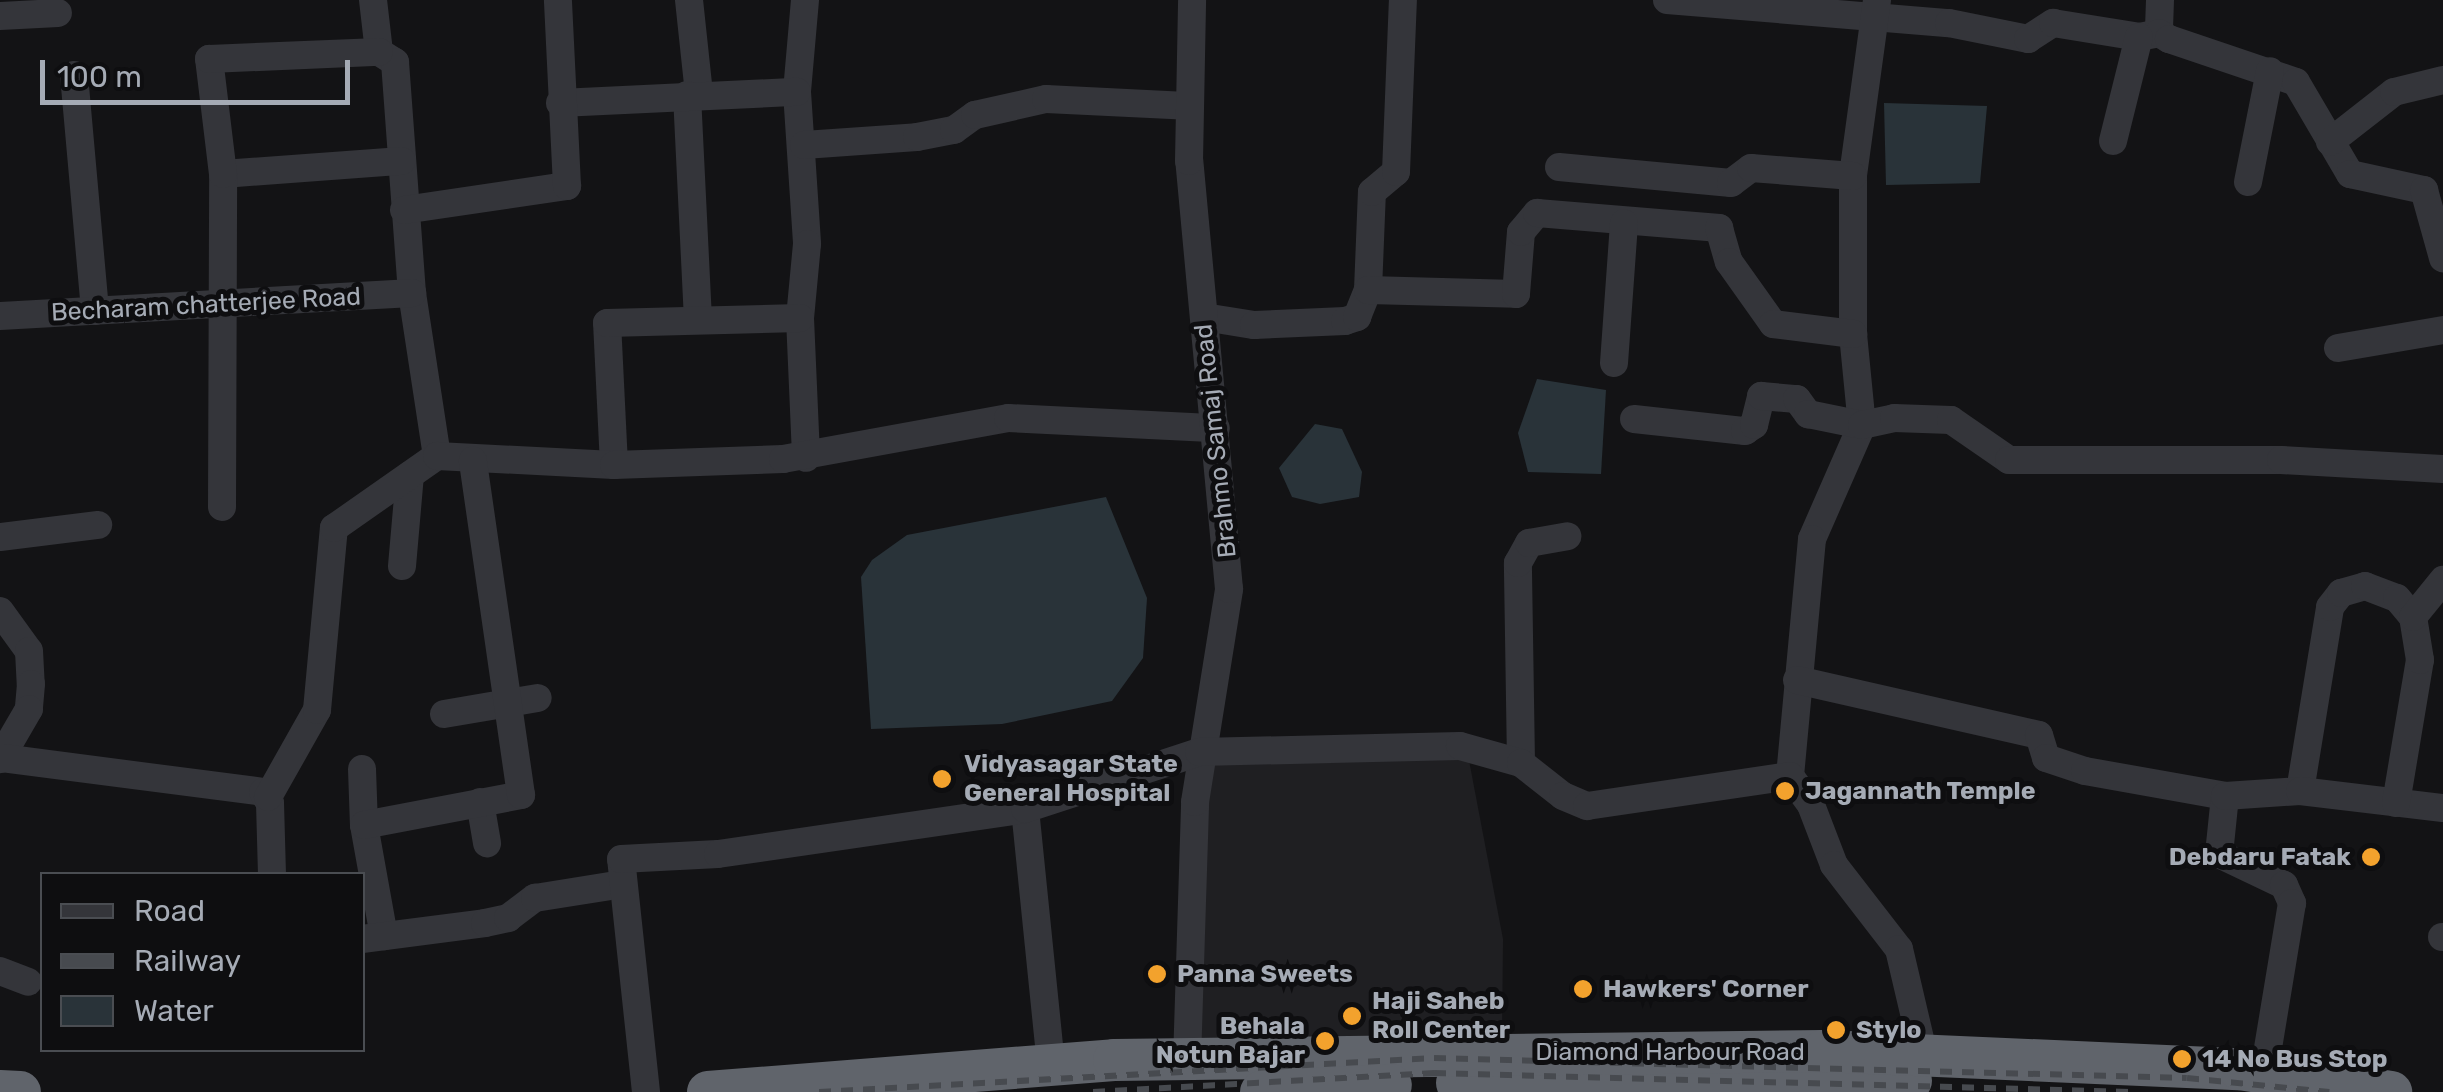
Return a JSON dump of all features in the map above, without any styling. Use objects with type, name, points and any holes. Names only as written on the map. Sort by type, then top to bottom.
[{"type":"highway","name":"Diamond Harbour Road","points":[[1261,1092],[1924,1056],[2391,1092]]},
{"type":"highway","name":"Diamond Harbour Road","points":[[708,1092],[1051,1064],[1187,1060],[1539,1076],[1932,1081],[2142,1092]]},
{"type":"highway","points":[[0,1091],[20,1092]]},
{"type":"street","points":[[373,0],[379,52]]},
{"type":"street","points":[[404,210],[567,186],[558,0]]},
{"type":"street","points":[[689,0],[698,318]]},
{"type":"street","points":[[805,0],[797,92],[804,145],[807,244],[800,318],[806,458]]},
{"type":"street","name":"Brahmo Samaj Road","points":[[1187,1060],[1199,752],[1229,589],[1187,106],[1196,40],[1192,0]]},
{"type":"street","points":[[1204,317],[1254,325],[1345,321],[1356,317],[1368,290],[1372,192],[1396,172],[1403,0]]},
{"type":"street","points":[[1667,0],[1875,8],[2028,39],[2053,24],[2149,35],[2270,71],[2304,90],[2350,174],[2424,190],[2443,258]]},
{"type":"street","points":[[2113,141],[2160,0]]},
{"type":"street","points":[[1875,8],[1853,176],[1854,334],[1862,425],[1812,539],[1790,776],[1812,804],[1834,866],[1899,948],[1924,1056]]},
{"type":"street","points":[[0,16],[58,13]]},
{"type":"street","points":[[222,507],[226,304],[223,174],[209,59],[379,52],[394,62],[412,293],[437,456]]},
{"type":"street","points":[[2248,182],[2270,71]]},
{"type":"street","points":[[74,74],[94,311]]},
{"type":"street","points":[[2330,142],[2394,92],[2443,80]]},
{"type":"street","points":[[560,103],[797,92]]},
{"type":"street","points":[[804,145],[916,137],[954,130],[976,114],[1046,99],[1187,106]]},
{"type":"street","points":[[223,174],[402,161]]},
{"type":"street","points":[[1559,167],[1730,182],[1752,168],[1853,176]]},
{"type":"street","points":[[1368,290],[1508,296],[1521,285],[1525,219],[1537,212],[1720,228],[1730,262],[1773,324],[1854,334]]},
{"type":"street","points":[[1614,363],[1624,222]]},
{"type":"street","name":"Becharam chatterjee Road","points":[[0,316],[412,293]]},
{"type":"street","points":[[614,464],[607,323],[800,318]]},
{"type":"street","points":[[2338,348],[2443,330]]},
{"type":"street","points":[[1634,419],[1745,430],[1754,426],[1761,396],[1797,398],[1808,414],[1862,425],[1951,420],[2009,460],[2281,460],[2443,469]]},
{"type":"street","points":[[272,872],[268,797],[317,710],[334,528],[437,456],[614,464],[806,458],[974,420],[1216,428]]},
{"type":"street","points":[[364,825],[521,795],[473,460]]},
{"type":"street","points":[[402,566],[410,474]]},
{"type":"street","points":[[0,538],[98,525]]},
{"type":"street","points":[[1522,763],[1518,563],[1529,543],[1567,536]]},
{"type":"street","points":[[2413,618],[2443,580]]},
{"type":"street","points":[[2300,791],[2330,607],[2342,593],[2364,586],[2397,598],[2413,618],[2420,660],[2396,802]]},
{"type":"street","points":[[0,611],[28,651],[31,684],[29,709],[1,759],[268,797]]},
{"type":"street","points":[[1796,680],[2039,735],[2046,758],[2085,770],[2225,796],[2300,791],[2443,808]]},
{"type":"street","points":[[444,714],[538,698]]},
{"type":"street","points":[[646,1092],[619,866],[626,858],[718,854],[1025,809],[1199,752],[1460,746],[1522,763],[1564,796],[1587,806],[1790,776]]},
{"type":"street","points":[[362,769],[373,937],[508,918],[535,898],[622,884]]},
{"type":"street","points":[[2225,796],[2219,854],[2284,884],[2292,903],[2246,1078]]},
{"type":"street","points":[[480,802],[488,843]]},
{"type":"street","points":[[1025,809],[1051,1064]]},
{"type":"street","points":[[0,971],[28,982]]},
{"type":"shaded area","name":"Behala Notun Bajar","points":[[1468,755],[1503,939],[1502,1038],[1200,1046],[1206,762]]},
{"type":"water","points":[[1884,103],[1987,106],[1980,183],[1886,185]]},
{"type":"water","points":[[1537,379],[1606,390],[1601,474],[1528,472],[1518,433]]},
{"type":"water","points":[[1315,424],[1342,429],[1362,472],[1359,497],[1320,504],[1292,497],[1279,468]]},
{"type":"water","points":[[1106,497],[1147,598],[1143,658],[1112,701],[1002,724],[871,729],[861,577],[872,560],[907,535]]},
{"type":"railway","points":[[819,1092],[1434,1058],[2187,1078],[2329,1092]]},
{"type":"railway","points":[[1093,1092],[1434,1073],[2130,1092]]},
{"type":"place","name":"Vidyasagar State General Hospital","points":[[942,779]]},
{"type":"place","name":"Jagannath Temple","points":[[1785,791]]},
{"type":"place","name":"Debdaru Fatak","points":[[2371,857]]},
{"type":"place","name":"Panna Sweets","points":[[1157,974]]},
{"type":"place","name":"Hawkers' Corner","points":[[1583,989]]},
{"type":"place","name":"Haji Saheb Roll Center","points":[[1352,1016]]},
{"type":"place","name":"Stylo","points":[[1836,1030]]},
{"type":"place","name":"Behala Notun Bajar","points":[[1325,1041]]},
{"type":"place","name":"14 No Bus Stop","points":[[2182,1059]]}]
